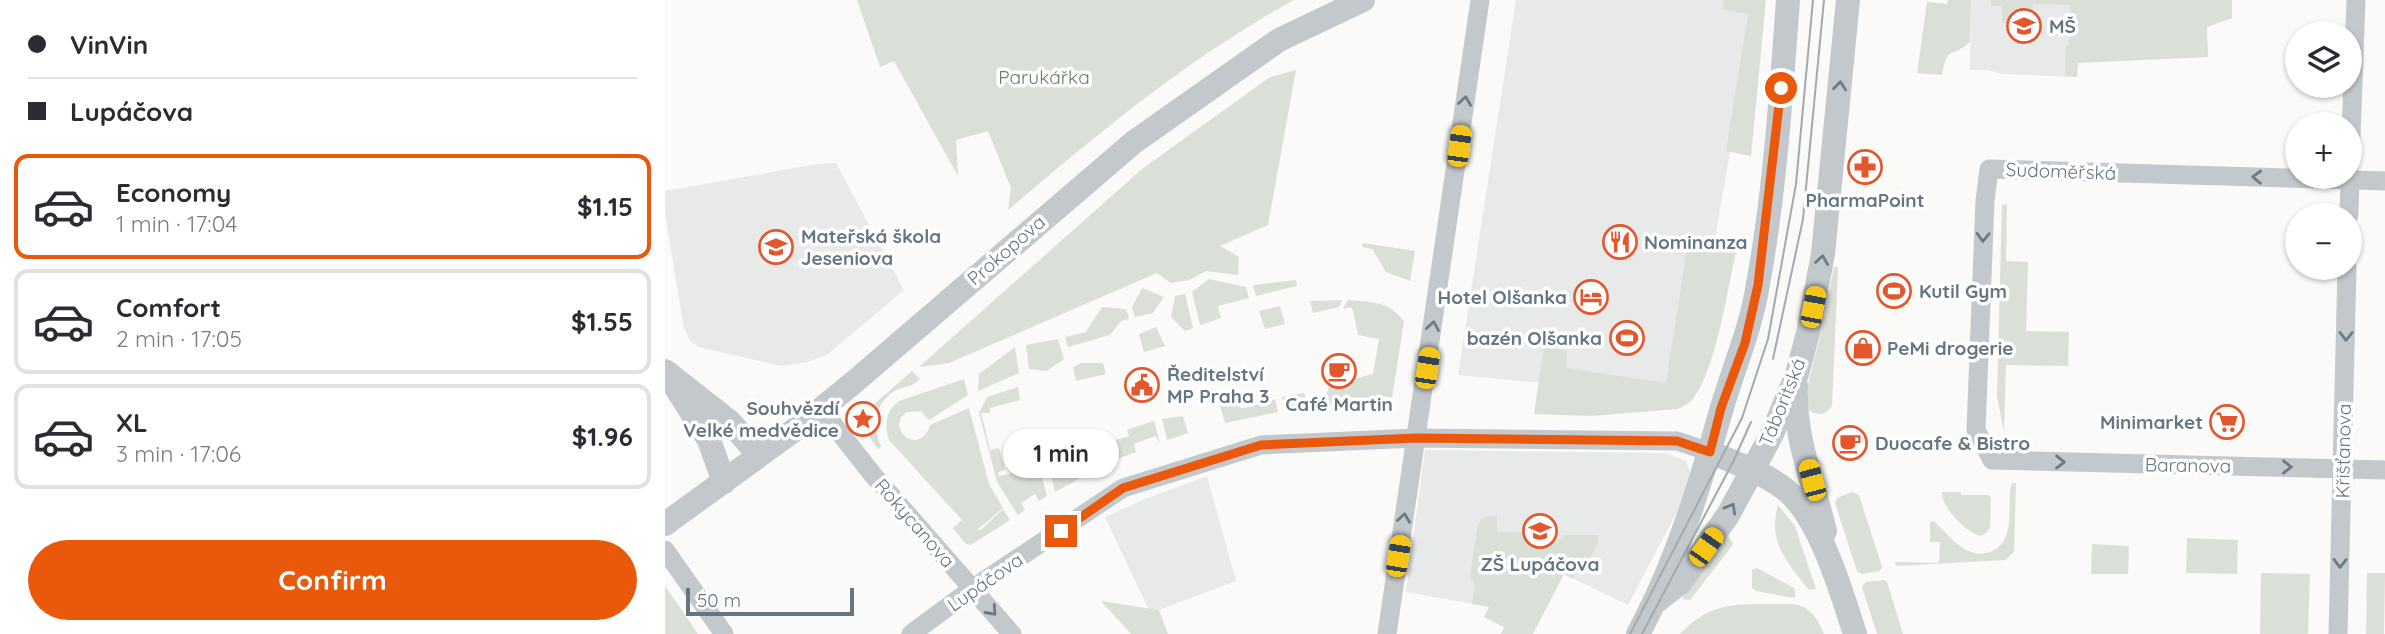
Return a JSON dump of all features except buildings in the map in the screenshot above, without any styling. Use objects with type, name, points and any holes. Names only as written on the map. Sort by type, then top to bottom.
[{"type":"street","name":"Prokopova","points":[[665,524],[821,409],[1134,142],[1279,40],[1363,0]]},
{"type":"street","points":[[1387,634],[1480,0]]},
{"type":"street","name":"Táboritská","points":[[1638,634],[1655,603],[1695,499],[1721,408],[1745,343],[1758,285],[1777,135],[1788,0]]},
{"type":"street","name":"Táboritská","points":[[1655,603],[1680,583],[1728,515],[1772,434],[1797,374],[1823,254],[1848,0]]},
{"type":"street","points":[[2352,112],[2356,0]]},
{"type":"street","name":"Sudoměřská","points":[[1992,460],[1976,430],[1985,201],[1989,169],[2285,172]]},
{"type":"street","name":"Sudoměřská","points":[[2362,176],[2385,181]]},
{"type":"street","name":"Křišťanova","points":[[2339,634],[2347,280]]},
{"type":"street","points":[[665,364],[665,371],[709,440],[723,482]]},
{"type":"street","points":[[665,371],[730,422],[759,455]]},
{"type":"street","points":[[1797,374],[1795,412],[1799,436],[1834,569],[1855,634]]},
{"type":"street","name":"Rokycanova","points":[[821,409],[873,475],[1012,634]]},
{"type":"street","name":"Lupáčova","points":[[911,634],[972,589],[1123,488],[1261,445],[1416,438],[1677,441],[1710,452]]},
{"type":"street","points":[[1710,452],[1776,484],[1795,498],[1834,569]]},
{"type":"street","name":"Baranova","points":[[1992,460],[2385,470]]},
{"type":"street","points":[[665,550],[723,634]]},
{"type":"shaded area","points":[[1516,0],[1756,0],[1688,397],[1458,375]]},
{"type":"shaded area","name":"MŠ","points":[[1971,0],[2078,0],[2077,77],[1970,70]]},
{"type":"shaded area","name":"Mateřská škola Jeseniova","points":[[836,163],[904,290],[828,354],[808,362],[782,366],[699,347],[690,341],[684,328],[665,213],[665,191]]},
{"type":"shaded area","name":"ZŠ Lupáčova","points":[[1425,450],[1665,453],[1686,461],[1692,478],[1690,487],[1628,605],[1564,574],[1547,606],[1490,607],[1406,592]]},
{"type":"shaded area","points":[[1207,476],[1236,581],[1159,610],[1148,608],[1105,517]]},
{"type":"green space","name":"Parukářka","points":[[857,0],[1294,0],[1255,22],[1181,71],[1008,210],[1011,188],[988,131],[956,140],[958,176],[894,61],[880,67]]},
{"type":"green space","points":[[1724,0],[1766,0],[1751,156],[1726,151],[1748,14],[1723,9]]},
{"type":"green space","points":[[1948,0],[1971,0],[1970,42],[1949,55],[1942,75],[1917,73],[1927,2],[1947,4]]},
{"type":"green space","points":[[1991,0],[2232,0],[2232,18],[2207,27],[2208,57],[2078,63],[2077,77],[2065,76],[2070,5],[2033,4],[2032,24],[2002,23],[2002,6],[1991,6]]},
{"type":"green space","points":[[1296,70],[1268,225],[1220,246],[1239,257],[1238,275],[1206,271],[1189,280],[1171,283],[1157,273],[949,363],[919,367],[1142,169],[1270,77]]},
{"type":"green space","points":[[2007,204],[2006,261],[2028,262],[2026,331],[2069,332],[2068,366],[2006,365],[2004,431],[1997,397],[2002,205]]},
{"type":"green space","points":[[1688,242],[1736,252],[1714,350],[1708,370],[1692,400],[1678,409],[1592,416],[1534,414],[1544,346],[1567,351],[1566,368],[1666,383]]},
{"type":"green space","points":[[1363,243],[1415,251],[1410,281],[1386,272],[1372,249],[1362,247]]},
{"type":"green space","points":[[1834,267],[1838,267],[1832,405],[1824,413],[1818,414],[1808,409],[1808,384]]},
{"type":"green space","points":[[1209,279],[1246,287],[1249,298],[1218,306],[1221,318],[1200,325],[1192,292]]},
{"type":"green space","points":[[1296,280],[1297,286],[1256,296],[1253,285]]},
{"type":"green space","points":[[1142,288],[1164,297],[1153,313],[1135,317],[1132,307]]},
{"type":"green space","points":[[1185,294],[1193,328],[1185,331],[1171,317],[1175,296]]},
{"type":"green space","points":[[1342,300],[1339,307],[1313,313],[1310,301]]},
{"type":"green space","points":[[1348,300],[1385,306],[1404,321],[1392,398],[1377,395],[1376,404],[1389,414],[1379,414],[1366,405],[1349,405],[1348,397],[1332,398],[1330,406],[1327,393],[1330,385],[1373,374],[1379,339],[1358,335],[1353,310],[1351,307],[1343,309]]},
{"type":"green space","points":[[1280,306],[1285,324],[1265,329],[1259,311]]},
{"type":"green space","points":[[1102,307],[1126,309],[1129,319],[1121,321],[1110,335],[1068,347],[1065,337],[1086,332]]},
{"type":"green space","points":[[1156,327],[1165,346],[1144,352],[1139,334]]},
{"type":"green space","points":[[1058,339],[1064,359],[1047,371],[1029,369],[1026,345]]},
{"type":"green space","points":[[1015,347],[1019,373],[978,391],[979,374]]},
{"type":"green space","points":[[1081,363],[1103,363],[1106,374],[1076,381],[1073,367]]},
{"type":"green space","points":[[912,371],[920,379],[891,393],[880,406],[876,421],[881,446],[878,449],[861,424],[863,414]]},
{"type":"green space","points":[[964,379],[968,395],[929,420],[921,411],[907,412],[901,417],[899,425],[901,432],[909,439],[919,439],[930,425],[969,408],[989,484],[1003,508],[976,531],[982,529],[1003,509],[1010,520],[971,545],[966,544],[953,528],[962,520],[889,440],[887,429],[887,418],[899,401]]},
{"type":"green space","points":[[1018,387],[1020,400],[990,408],[990,413],[981,413],[991,453],[991,450],[999,448],[1005,470],[998,472],[999,476],[1027,470],[1042,477],[1047,496],[1039,501],[1035,494],[1021,503],[1025,510],[1018,515],[997,482],[979,413],[987,397]]},
{"type":"green space","points":[[1304,393],[1309,408],[1285,411],[1282,397]]},
{"type":"green space","points":[[1275,399],[1278,412],[1225,423],[1220,405],[1238,401],[1240,408],[1245,408]]},
{"type":"green space","points":[[1183,416],[1188,433],[1167,440],[1162,419]]},
{"type":"green space","points":[[1154,421],[1160,443],[1155,436],[1134,444],[1136,452],[1109,462],[1104,444],[1129,436],[1127,430]]},
{"type":"green space","points":[[1080,445],[1082,448],[1097,446],[1102,466],[1055,492],[1048,461],[1052,460],[1051,456],[1069,452],[1068,448]]},
{"type":"green space","points":[[2012,483],[2016,483],[2014,552],[2005,560],[1896,566],[1895,562],[1939,563],[1940,542],[1930,542],[1930,522],[1934,521],[1968,551],[1985,553],[1996,548],[2007,533]]},
{"type":"green space","points":[[1852,492],[1859,495],[1882,567],[1879,571],[1862,574],[1857,571],[1835,503],[1837,498]]},
{"type":"green space","points":[[1942,492],[1988,495],[1991,498],[1990,528],[1986,533],[1980,536],[1974,534],[1962,524],[1946,505]]},
{"type":"green space","points":[[1778,505],[1795,526],[1816,589],[1809,590],[1781,552],[1775,531]]},
{"type":"green space","points":[[1487,516],[1497,516],[1499,532],[1535,533],[1537,538],[1562,539],[1565,535],[1597,535],[1599,540],[1589,560],[1581,562],[1573,579],[1564,574],[1533,634],[1501,634],[1504,627],[1484,617],[1489,607],[1472,604],[1475,585],[1470,577],[1478,524]]},
{"type":"green space","points":[[1726,533],[1733,543],[1732,546],[1690,600],[1682,599]]},
{"type":"green space","points":[[2187,538],[2238,540],[2237,574],[2186,573]]},
{"type":"green space","points":[[2092,544],[2129,546],[2128,574],[2091,574]]},
{"type":"green space","points":[[1757,568],[1794,588],[1796,596],[1793,598],[1756,591],[1752,588],[1752,570]]},
{"type":"green space","points":[[2261,573],[2310,574],[2308,634],[2260,634]]},
{"type":"green space","points":[[2367,573],[2385,573],[2384,634],[2366,634]]},
{"type":"green space","points":[[1866,582],[1887,582],[1903,634],[1877,634],[1862,587]]},
{"type":"green space","points":[[665,586],[698,634],[665,634]]},
{"type":"green space","points":[[1101,601],[1159,610],[1168,634],[1131,634]]},
{"type":"green space","points":[[1746,604],[1793,604],[1813,614],[1824,634],[1680,634],[1693,622],[1719,609]]},
{"type":"tram line","points":[[1630,634],[1742,418],[1768,339],[1796,184],[1813,0]]},
{"type":"tram line","points":[[1773,359],[1803,219],[1824,0]]},
{"type":"tram line","points":[[1642,634],[1733,462],[1751,422]]},
{"type":"place","name":"MŠ","points":[[2024,26]]},
{"type":"place","name":"PharmaPoint","points":[[1865,167]]},
{"type":"place","name":"Nominanza","points":[[1620,242]]},
{"type":"place","name":"Mateřská škola Jeseniova","points":[[776,247]]},
{"type":"place","name":"Kutil Gym","points":[[1894,291]]},
{"type":"place","name":"Hotel Olšanka","points":[[1591,297]]},
{"type":"place","name":"bazén Olšanka","points":[[1627,338]]},
{"type":"place","name":"PeMi drogerie","points":[[1863,348]]},
{"type":"place","name":"Café Martin","points":[[1339,371]]},
{"type":"place","name":"Ředitelství MP Praha 3","points":[[1142,385]]},
{"type":"place","name":"Souhvězdí Velké medvědice","points":[[863,419]]},
{"type":"place","name":"Minimarket","points":[[2227,422]]},
{"type":"place","name":"Duocafe & Bistro","points":[[1850,443]]},
{"type":"place","name":"ZŠ Lupáčova","points":[[1540,531]]},
{"type":"route","points":[[1061,531],[1123,488],[1261,445],[1416,438],[1677,441],[1710,452],[1721,408],[1745,343],[1758,285],[1781,88]]}]
